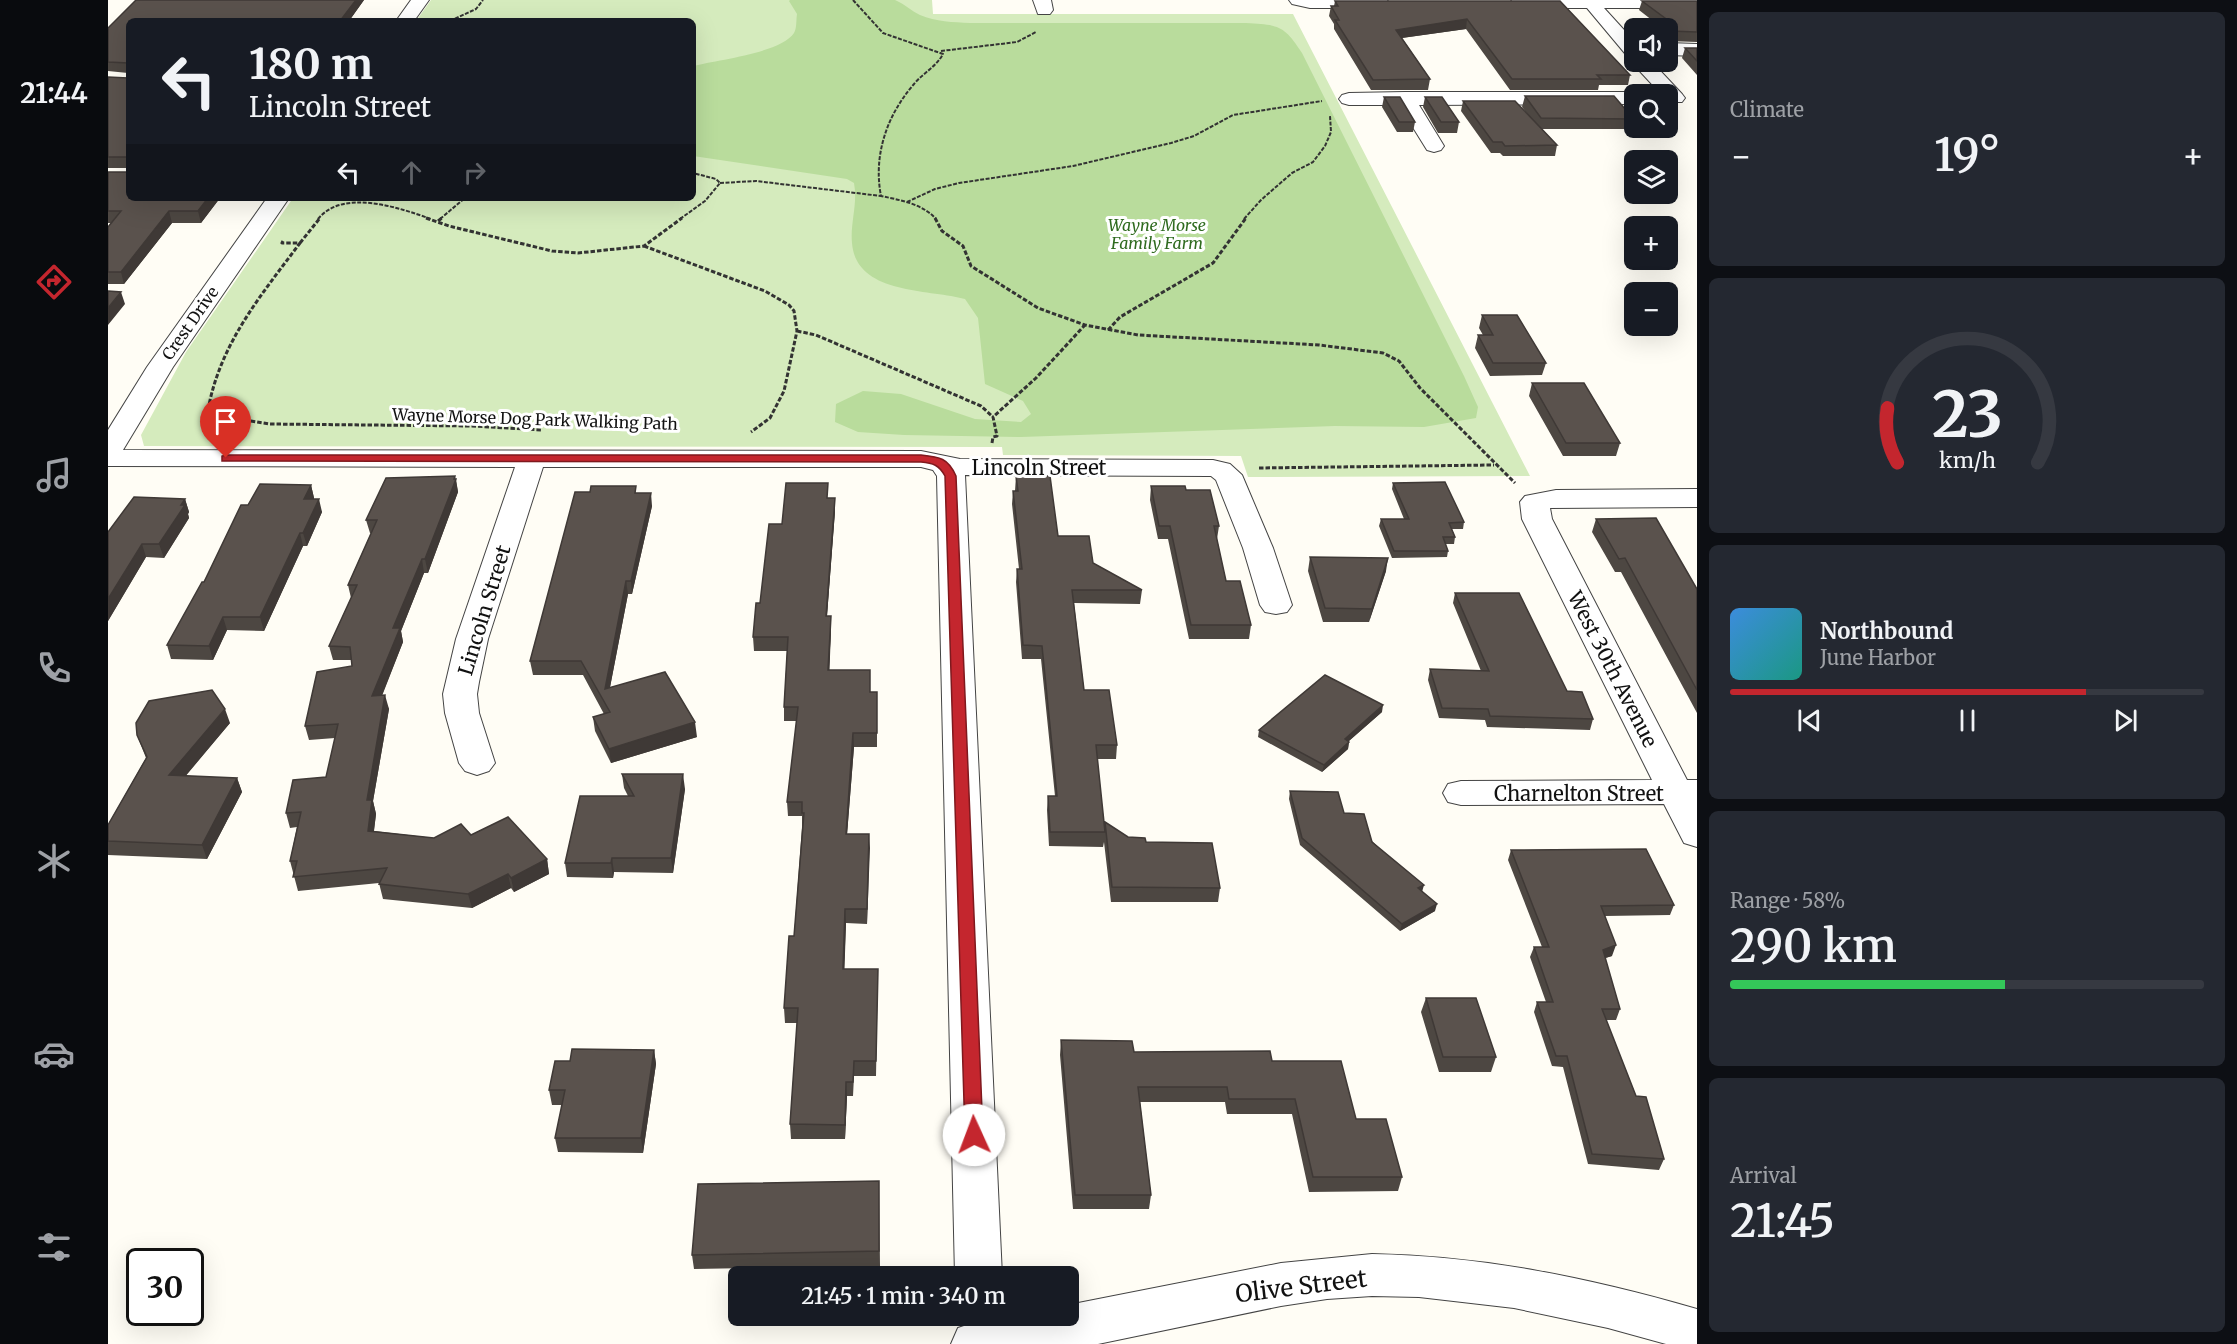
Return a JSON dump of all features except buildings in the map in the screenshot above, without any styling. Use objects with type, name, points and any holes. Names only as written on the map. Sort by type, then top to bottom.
[{"type":"street","points":[[407,18],[420,0]]},
{"type":"street","points":[[1299,1],[1393,3]]},
{"type":"street","points":[[1592,2],[1599,14],[1624,40]]},
{"type":"street","points":[[1499,3],[1697,3]]},
{"type":"street","points":[[1678,50],[1697,50]]},
{"type":"street","points":[[1651,72],[1661,84]]},
{"type":"street","points":[[1404,98],[1434,146]]},
{"type":"street","points":[[1349,99],[1624,98]]},
{"type":"street","points":[[1678,98],[1697,98]]},
{"type":"street","name":"Crest Drive","points":[[108,452],[159,367],[276,201]]},
{"type":"street","name":"Lincoln Street","points":[[108,458],[921,459],[960,467],[1220,470]]},
{"type":"street","name":"Lincoln Street","points":[[477,763],[462,713],[460,694],[462,682],[472,639],[532,459]]},
{"type":"street","points":[[943,464],[951,476],[979,1266]]},
{"type":"street","points":[[1220,470],[1228,476],[1258,548],[1276,605]]},
{"type":"street","points":[[1535,502],[1566,498],[1697,498]]},
{"type":"street","name":"West 30th Avenue","points":[[1535,502],[1537,519],[1686,792],[1697,834]]},
{"type":"street","name":"Charnelton Street","points":[[1461,793],[1686,792]]},
{"type":"street","name":"Olive Street","points":[[980,1337],[1061,1330],[1210,1299],[1327,1278],[1400,1276],[1474,1282],[1540,1292],[1610,1306],[1697,1331]]},
{"type":"path","points":[[456,18],[476,9],[483,0]]},
{"type":"path","points":[[853,0],[883,33],[941,51],[1009,43],[1028,38],[1038,31],[1043,21],[1043,5]]},
{"type":"path","points":[[881,196],[877,159],[898,104],[942,58],[941,51]]},
{"type":"path","points":[[907,202],[935,189],[959,183],[1073,166],[1171,143],[1194,136],[1233,115],[1349,99]]},
{"type":"path","points":[[1108,330],[1120,317],[1213,263],[1261,200],[1292,173],[1313,162],[1325,146],[1332,127],[1326,101]]},
{"type":"path","points":[[696,174],[716,179],[720,183],[756,181],[881,196],[907,202],[935,217],[942,231],[963,246],[971,266],[1038,308],[1085,325],[1108,330],[1190,338],[1319,345],[1383,353],[1399,361],[1420,388],[1495,465],[1535,502]]},
{"type":"path","points":[[644,246],[705,201],[720,183]]},
{"type":"path","points":[[438,222],[462,201]]},
{"type":"path","name":"Wayne Morse Dog Park Walking Path","points":[[548,430],[472,426],[269,424],[226,417],[214,411],[209,405],[217,371],[236,332],[324,212],[341,204],[391,205],[455,228],[561,253],[644,246],[776,296],[794,311],[797,331]]},
{"type":"path","points":[[285,232],[282,243],[300,243]]},
{"type":"path","points":[[993,417],[1036,378],[1085,325]]},
{"type":"path","points":[[747,434],[763,424],[777,409],[784,392],[797,331],[816,335],[981,406],[993,417],[997,433],[997,436],[993,437],[992,447],[995,467]]},
{"type":"path","points":[[1220,470],[1495,465]]},
{"type":"green space","name":"Wayne Morse Family Farm","points":[[431,0],[932,0],[933,14],[1293,14],[1530,476],[1248,477],[1241,456],[1003,455],[1002,447],[144,446],[141,435],[186,352],[291,201],[696,201],[696,18],[418,18]]},
{"type":"green space","points":[[895,0],[926,17],[970,23],[1246,23],[1280,28],[1302,53],[1464,376],[1478,407],[1476,418],[1424,427],[1335,426],[1021,437],[858,432],[835,422],[836,404],[863,391],[901,394],[975,419],[1021,422],[1031,414],[1023,401],[985,384],[978,318],[965,299],[897,287],[880,281],[866,272],[857,260],[852,243],[854,183],[847,179],[696,156],[696,65],[762,51],[787,40],[796,29],[797,14],[789,1]]},
{"type":"route","points":[[226,458],[921,459],[934,460],[946,466],[951,476],[974,1135]]}]
